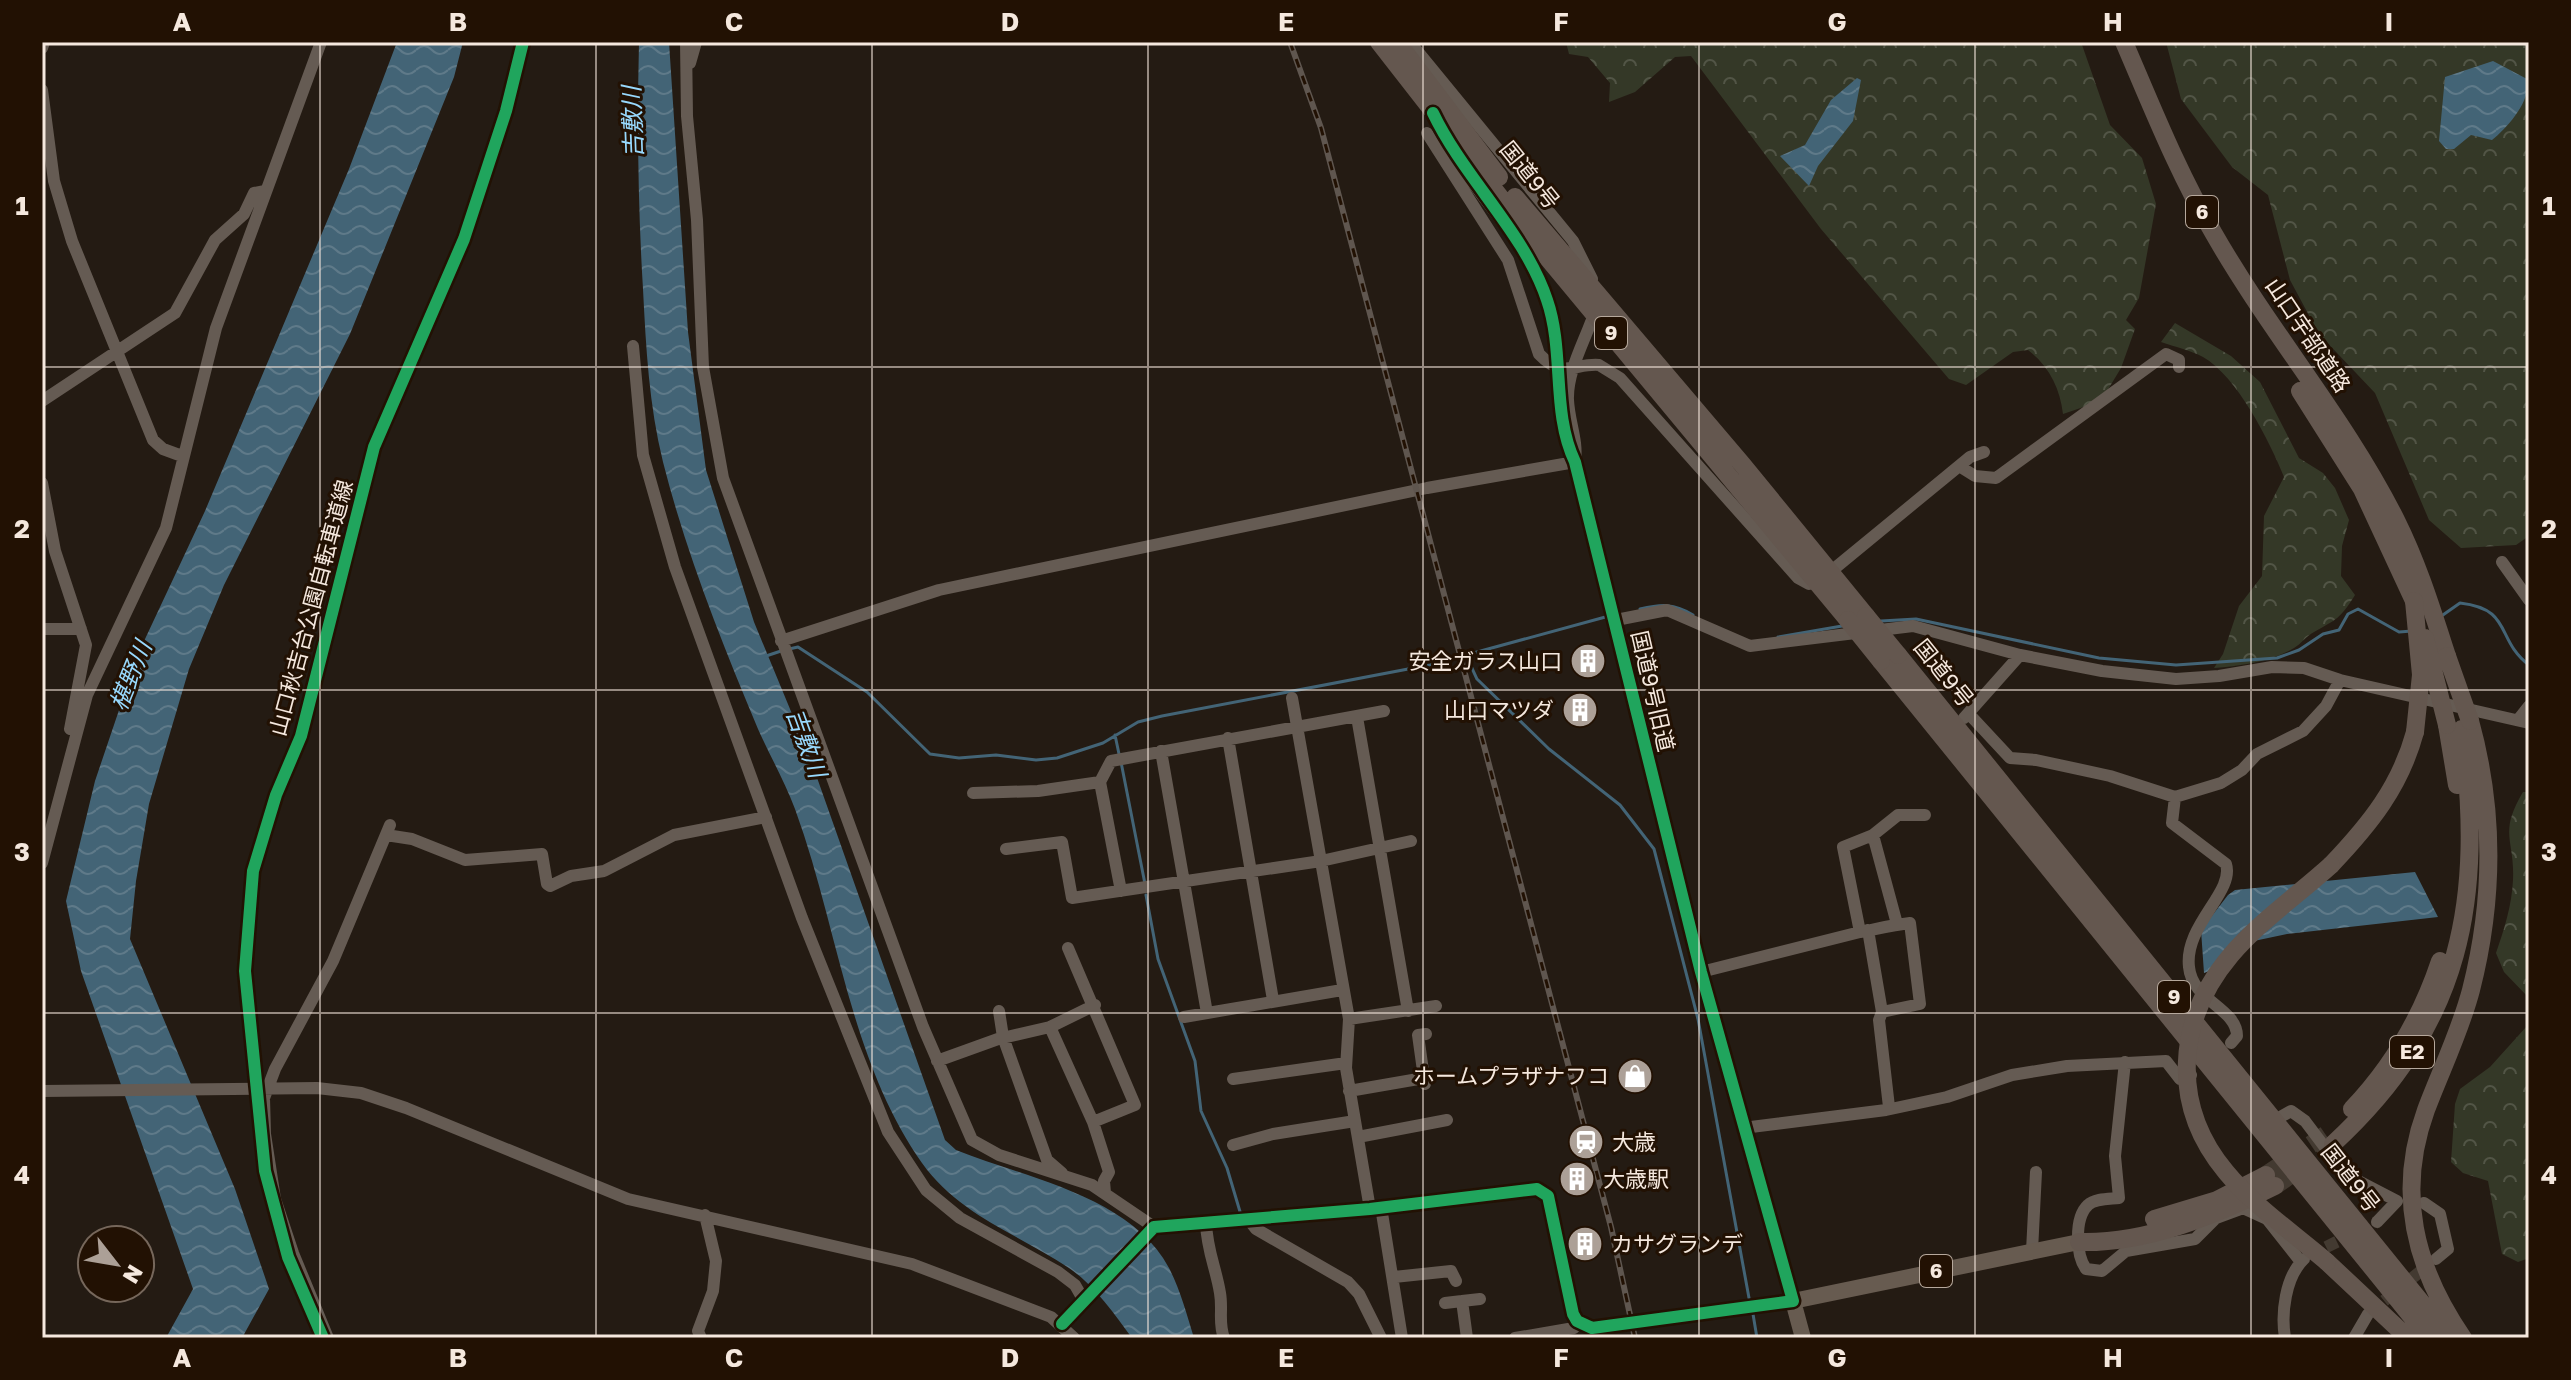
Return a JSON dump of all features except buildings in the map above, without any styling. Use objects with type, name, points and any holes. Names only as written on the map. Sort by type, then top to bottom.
[{"type":"highway","name":"国道9号","points":[[1379,42],[1546,256],[1824,577]]},
{"type":"highway","name":"国道9号","points":[[1397,42],[1505,185],[2268,1124],[2450,1338]]},
{"type":"highway","name":"山口宇部道路","points":[[2118,42],[2192,211],[2362,489],[2421,598],[2447,656]]},
{"type":"highway","name":"山口宇部道路","points":[[2124,42],[2181,172],[2214,235],[2371,476],[2408,544],[2421,598]]},
{"type":"highway","name":"E2","points":[[2421,598],[2433,662],[2459,723]]},
{"type":"highway","points":[[2408,1338],[2312,1259],[2211,1153],[2191,1109],[2185,1051],[2195,1010],[2218,971],[2234,952],[2331,865],[2362,833],[2387,799],[2408,758],[2415,732],[2421,675],[2421,598]]},
{"type":"highway","name":"E2","points":[[2330,1138],[2401,1045],[2424,1002],[2454,938],[2471,873],[2472,809],[2447,656]]},
{"type":"highway","name":"国道9号","points":[[1890,658],[1962,719],[2429,1338]]},
{"type":"highway","points":[[2459,723],[2483,769],[2490,863],[2486,906],[2480,951],[2457,1035],[2417,1138],[2410,1189],[2415,1242],[2423,1266],[2463,1338]]},
{"type":"highway","points":[[2079,1242],[2101,1243],[2183,1224],[2270,1181]]},
{"type":"main road","name":"6","points":[[1793,1301],[2079,1242]]},
{"type":"main road","points":[[1793,1301],[1803,1338]]},
{"type":"street","points":[[42,48],[44,42]]},
{"type":"street","points":[[42,863],[65,767],[87,695],[166,528],[216,328],[321,42]]},
{"type":"street","points":[[686,42],[687,116],[697,220],[703,367],[723,478],[937,1061],[972,1140],[999,1155],[1105,1193],[1151,1231]]},
{"type":"street","points":[[688,65],[692,61],[696,42]]},
{"type":"street","points":[[1410,42],[1573,241],[1592,279]]},
{"type":"street","points":[[42,90],[45,137],[54,181],[72,241],[115,355],[153,440],[163,449],[182,456]]},
{"type":"street","name":"国道9号旧道","points":[[1433,113],[1461,164],[1533,267],[1552,318],[1568,447],[1575,462],[1616,620],[1701,972],[1793,1301]]},
{"type":"street","points":[[1427,133],[1508,260],[1539,354],[1572,371],[1599,365],[1620,378],[1798,578],[1809,584],[1824,577],[1959,466],[1984,452]]},
{"type":"street","points":[[42,401],[175,313],[215,240],[244,214],[254,193],[265,191]]},
{"type":"street","name":"国道9号旧道","points":[[1575,462],[1577,446],[1568,399],[1572,371],[1591,322]]},
{"type":"street","points":[[633,346],[643,455],[675,567],[802,918],[888,1132],[926,1190],[960,1218],[1058,1272],[1075,1285],[1083,1299]]},
{"type":"street","points":[[1959,466],[1975,476],[1996,478],[2166,354],[2179,360],[2179,367]]},
{"type":"street","points":[[782,642],[939,590],[1427,488],[1575,462]]},
{"type":"street","points":[[42,483],[55,551],[81,629],[85,657],[75,695],[65,767]]},
{"type":"street","points":[[2502,562],[2529,600]]},
{"type":"street","points":[[1616,620],[1667,610],[1750,646],[1913,626],[2020,655],[2102,671],[2176,679],[2272,667],[2304,668],[2340,680],[2523,721],[2529,706]]},
{"type":"street","points":[[42,629],[81,629]]},
{"type":"street","points":[[2020,655],[1962,719],[2010,758],[2036,760],[2110,776],[2175,797],[2221,783],[2257,754],[2303,731],[2326,706],[2340,680]]},
{"type":"street","points":[[1292,698],[1349,1019],[1346,1063],[1349,1091],[1394,1277],[1402,1338]]},
{"type":"street","points":[[1121,891],[1100,782],[1111,761],[1384,711]]},
{"type":"street","points":[[1357,717],[1408,1011]]},
{"type":"street","points":[[1228,738],[1273,1000]]},
{"type":"street","points":[[1161,751],[1207,1013]]},
{"type":"street","points":[[973,793],[1038,791],[1100,782]]},
{"type":"street","points":[[2175,797],[2172,823],[2226,864],[2228,872],[2226,884],[2194,931],[2188,963],[2197,989],[2231,1018],[2237,1036],[2231,1043]]},
{"type":"street","points":[[1889,1107],[1879,1020],[1882,1012],[1843,847],[1873,835],[1898,815],[1925,815]]},
{"type":"street","points":[[328,1338],[307,1291],[275,1199],[260,1088],[333,961],[388,830],[465,860],[542,854],[547,884],[550,886],[571,876],[604,871],[674,835],[766,817]]},
{"type":"street","points":[[1873,835],[1897,924]]},
{"type":"street","points":[[1006,849],[1062,842],[1072,898],[1321,861],[1411,841]]},
{"type":"street","points":[[1701,972],[1864,931],[1910,923],[1920,1004],[1882,1012]]},
{"type":"street","points":[[1068,948],[1095,1005],[1135,1105],[1093,1122]]},
{"type":"street","points":[[1184,1017],[1342,990]]},
{"type":"street","points":[[937,1061],[1003,1037],[1050,1027],[1095,1005]]},
{"type":"street","points":[[1349,1019],[1436,1006]]},
{"type":"street","points":[[999,1011],[1003,1037],[1047,1160],[1067,1177]]},
{"type":"street","points":[[1050,1027],[1093,1122],[1109,1172],[1104,1181],[1105,1193]]},
{"type":"street","points":[[1349,1091],[1424,1081],[1418,1035]]},
{"type":"street","points":[[1743,1128],[1947,1097],[2012,1075],[2125,1062],[2166,1061],[2180,1079],[2199,1068]]},
{"type":"street","points":[[2125,1062],[2115,1156],[2119,1198],[2091,1202],[2084,1208],[2079,1242],[2081,1261],[2094,1273],[2102,1271],[2126,1251],[2195,1239],[2216,1218],[2243,1208],[2267,1219],[2312,1259],[2281,1315],[2285,1338]]},
{"type":"street","points":[[1233,1079],[1346,1063]]},
{"type":"street","points":[[42,1091],[260,1088],[338,1089],[361,1093],[450,1125],[628,1199],[912,1264],[1038,1311],[1062,1324],[1074,1338]]},
{"type":"street","points":[[2268,1124],[2291,1111],[2305,1121],[2345,1174],[2397,1201],[2377,1222]]},
{"type":"street","points":[[1358,1137],[1447,1120]]},
{"type":"street","points":[[1233,1145],[1355,1121]]},
{"type":"street","points":[[2032,1251],[2036,1172]]},
{"type":"street","points":[[1062,1324],[1151,1231],[1537,1189],[1545,1192],[1576,1329]]},
{"type":"street","points":[[2424,1203],[2440,1214],[2448,1249],[2436,1259]]},
{"type":"street","points":[[701,1338],[698,1331],[713,1291],[716,1261],[705,1215]]},
{"type":"street","points":[[1249,1220],[1256,1229],[1348,1282],[1359,1294],[1381,1338]]},
{"type":"street","points":[[1206,1223],[1210,1264],[1220,1292],[1218,1322],[1224,1338]]},
{"type":"street","points":[[1394,1277],[1451,1271],[1456,1281]]},
{"type":"street","points":[[1445,1303],[1480,1299]]},
{"type":"street","points":[[1462,1301],[1467,1338]]},
{"type":"street","points":[[1515,1338],[1793,1301]]},
{"type":"street","points":[[2354,1338],[2368,1314]]},
{"type":"green space","points":[[1566,42],[2081,42],[2110,125],[2142,158],[2156,204],[2139,298],[2126,320],[2135,329],[2121,368],[2101,401],[2063,414],[2052,378],[2028,350],[2013,352],[1966,385],[1949,379],[1821,229],[1691,56],[1675,57],[1635,92],[1609,102],[1610,83],[1588,57],[1569,54]]},
{"type":"green space","points":[[2166,42],[2529,42],[2529,536],[2516,545],[2461,548],[2429,520],[2375,393],[2319,334],[2290,280],[2268,195],[2232,167],[2181,99]]},
{"type":"green space","points":[[2175,323],[2231,356],[2260,382],[2299,458],[2323,473],[2335,488],[2349,520],[2342,546],[2341,576],[2355,595],[2333,621],[2294,648],[2265,660],[2214,668],[2223,654],[2239,606],[2262,576],[2264,516],[2284,477],[2261,429],[2228,379],[2203,357],[2161,342]]},
{"type":"green space","points":[[2523,792],[2529,792],[2529,998],[2504,972],[2496,953],[2512,889],[2509,827]]},
{"type":"green space","points":[[2529,1019],[2529,1258],[2518,1262],[2502,1254],[2488,1181],[2463,1173],[2451,1162],[2455,1104],[2460,1089],[2490,1067],[2527,1026]]},
{"type":"water","name":"椹野川","points":[[397,42],[463,42],[454,77],[350,334],[224,585],[189,669],[149,804],[130,939],[235,1189],[269,1289],[242,1338],[166,1338],[193,1289],[81,971],[66,901],[95,781],[138,654],[205,511],[349,169]]},
{"type":"water","points":[[639,42],[669,42],[688,332],[706,470],[754,622],[809,755],[945,1140],[956,1150],[1074,1192],[1129,1223],[1152,1243],[1169,1268],[1194,1338],[1132,1338],[1103,1300],[1078,1275],[953,1197],[922,1163],[897,1123],[877,1080],[847,991],[795,809],[718,631],[682,530],[658,441],[647,355],[640,227]]},
{"type":"water","points":[[2493,61],[2527,79],[2528,87],[2522,104],[2511,121],[2492,140],[2471,135],[2454,149],[2446,149],[2439,141],[2445,77]]},
{"type":"water","points":[[1857,78],[1861,80],[1853,121],[1818,166],[1809,186],[1780,156],[1805,145],[1831,100]]},
{"type":"water","points":[[2415,872],[2438,917],[2287,934],[2235,945],[2215,969],[2204,973],[2201,930],[2235,890]]},
{"type":"waterway","points":[[2440,617],[2460,603],[2477,606],[2496,618],[2518,655],[2529,665]]},
{"type":"waterway","points":[[1640,609],[1667,606],[1693,615]]},
{"type":"waterway","points":[[1881,621],[1916,619],[2099,658],[2176,665],[2277,658],[2299,650],[2323,634],[2339,630],[2348,614],[2358,609],[2399,632],[2412,631]]},
{"type":"waterway","points":[[1609,616],[1466,655],[1477,679],[1549,749],[1620,805],[1654,849],[1698,1019],[1749,1298]]},
{"type":"waterway","points":[[1778,637],[1842,626]]},
{"type":"waterway","points":[[789,649],[798,647],[867,692],[930,754],[959,758],[996,755],[1036,760],[1057,758],[1103,743],[1138,722],[1162,716],[1450,661]]},
{"type":"waterway","points":[[766,656],[781,651]]},
{"type":"waterway","points":[[1115,735],[1119,754]]},
{"type":"waterway","points":[[1121,762],[1145,884]]},
{"type":"waterway","points":[[1146,895],[1158,959],[1195,1061],[1201,1111],[1227,1168],[1241,1215]]},
{"type":"waterway","points":[[1753,1314],[1757,1338]]},
{"type":"tunnel","points":[[2266,1175],[2328,1133]]},
{"type":"tunnel","points":[[2275,1186],[2333,1144]]},
{"type":"tunnel","points":[[2310,1255],[2377,1222]]},
{"type":"tunnel","points":[[2370,1312],[2431,1263]]},
{"type":"railway","points":[[1290,42],[1321,128],[1611,1227],[1635,1338]]},
{"type":"cycle path","name":"山口秋吉台公園自転車道線","points":[[323,1338],[288,1257],[265,1171],[245,971],[253,871],[276,795],[301,736],[374,447],[464,239],[506,111],[523,42]]},
{"type":"cycle path","points":[[1062,1324],[1154,1227],[1370,1209],[1537,1189],[1548,1196],[1573,1314],[1577,1321],[1592,1328],[1793,1301],[1701,972],[1563,423],[1556,340],[1547,300],[1524,252],[1433,113]]},
{"type":"place","name":"安全ガラス山口","points":[[1588,661]]},
{"type":"place","name":"山口マツダ","points":[[1580,710]]},
{"type":"place","name":"ホームプラザナフコ","points":[[1635,1076]]},
{"type":"place","name":"大歳","points":[[1586,1142]]},
{"type":"place","name":"大歳駅","points":[[1577,1179]]},
{"type":"place","name":"カサグランデ","points":[[1585,1244]]},
{"type":"water label","name":"吉敷川","points":[[633,122]]},
{"type":"water label","name":"吉敷川","points":[[806,743]]}]
